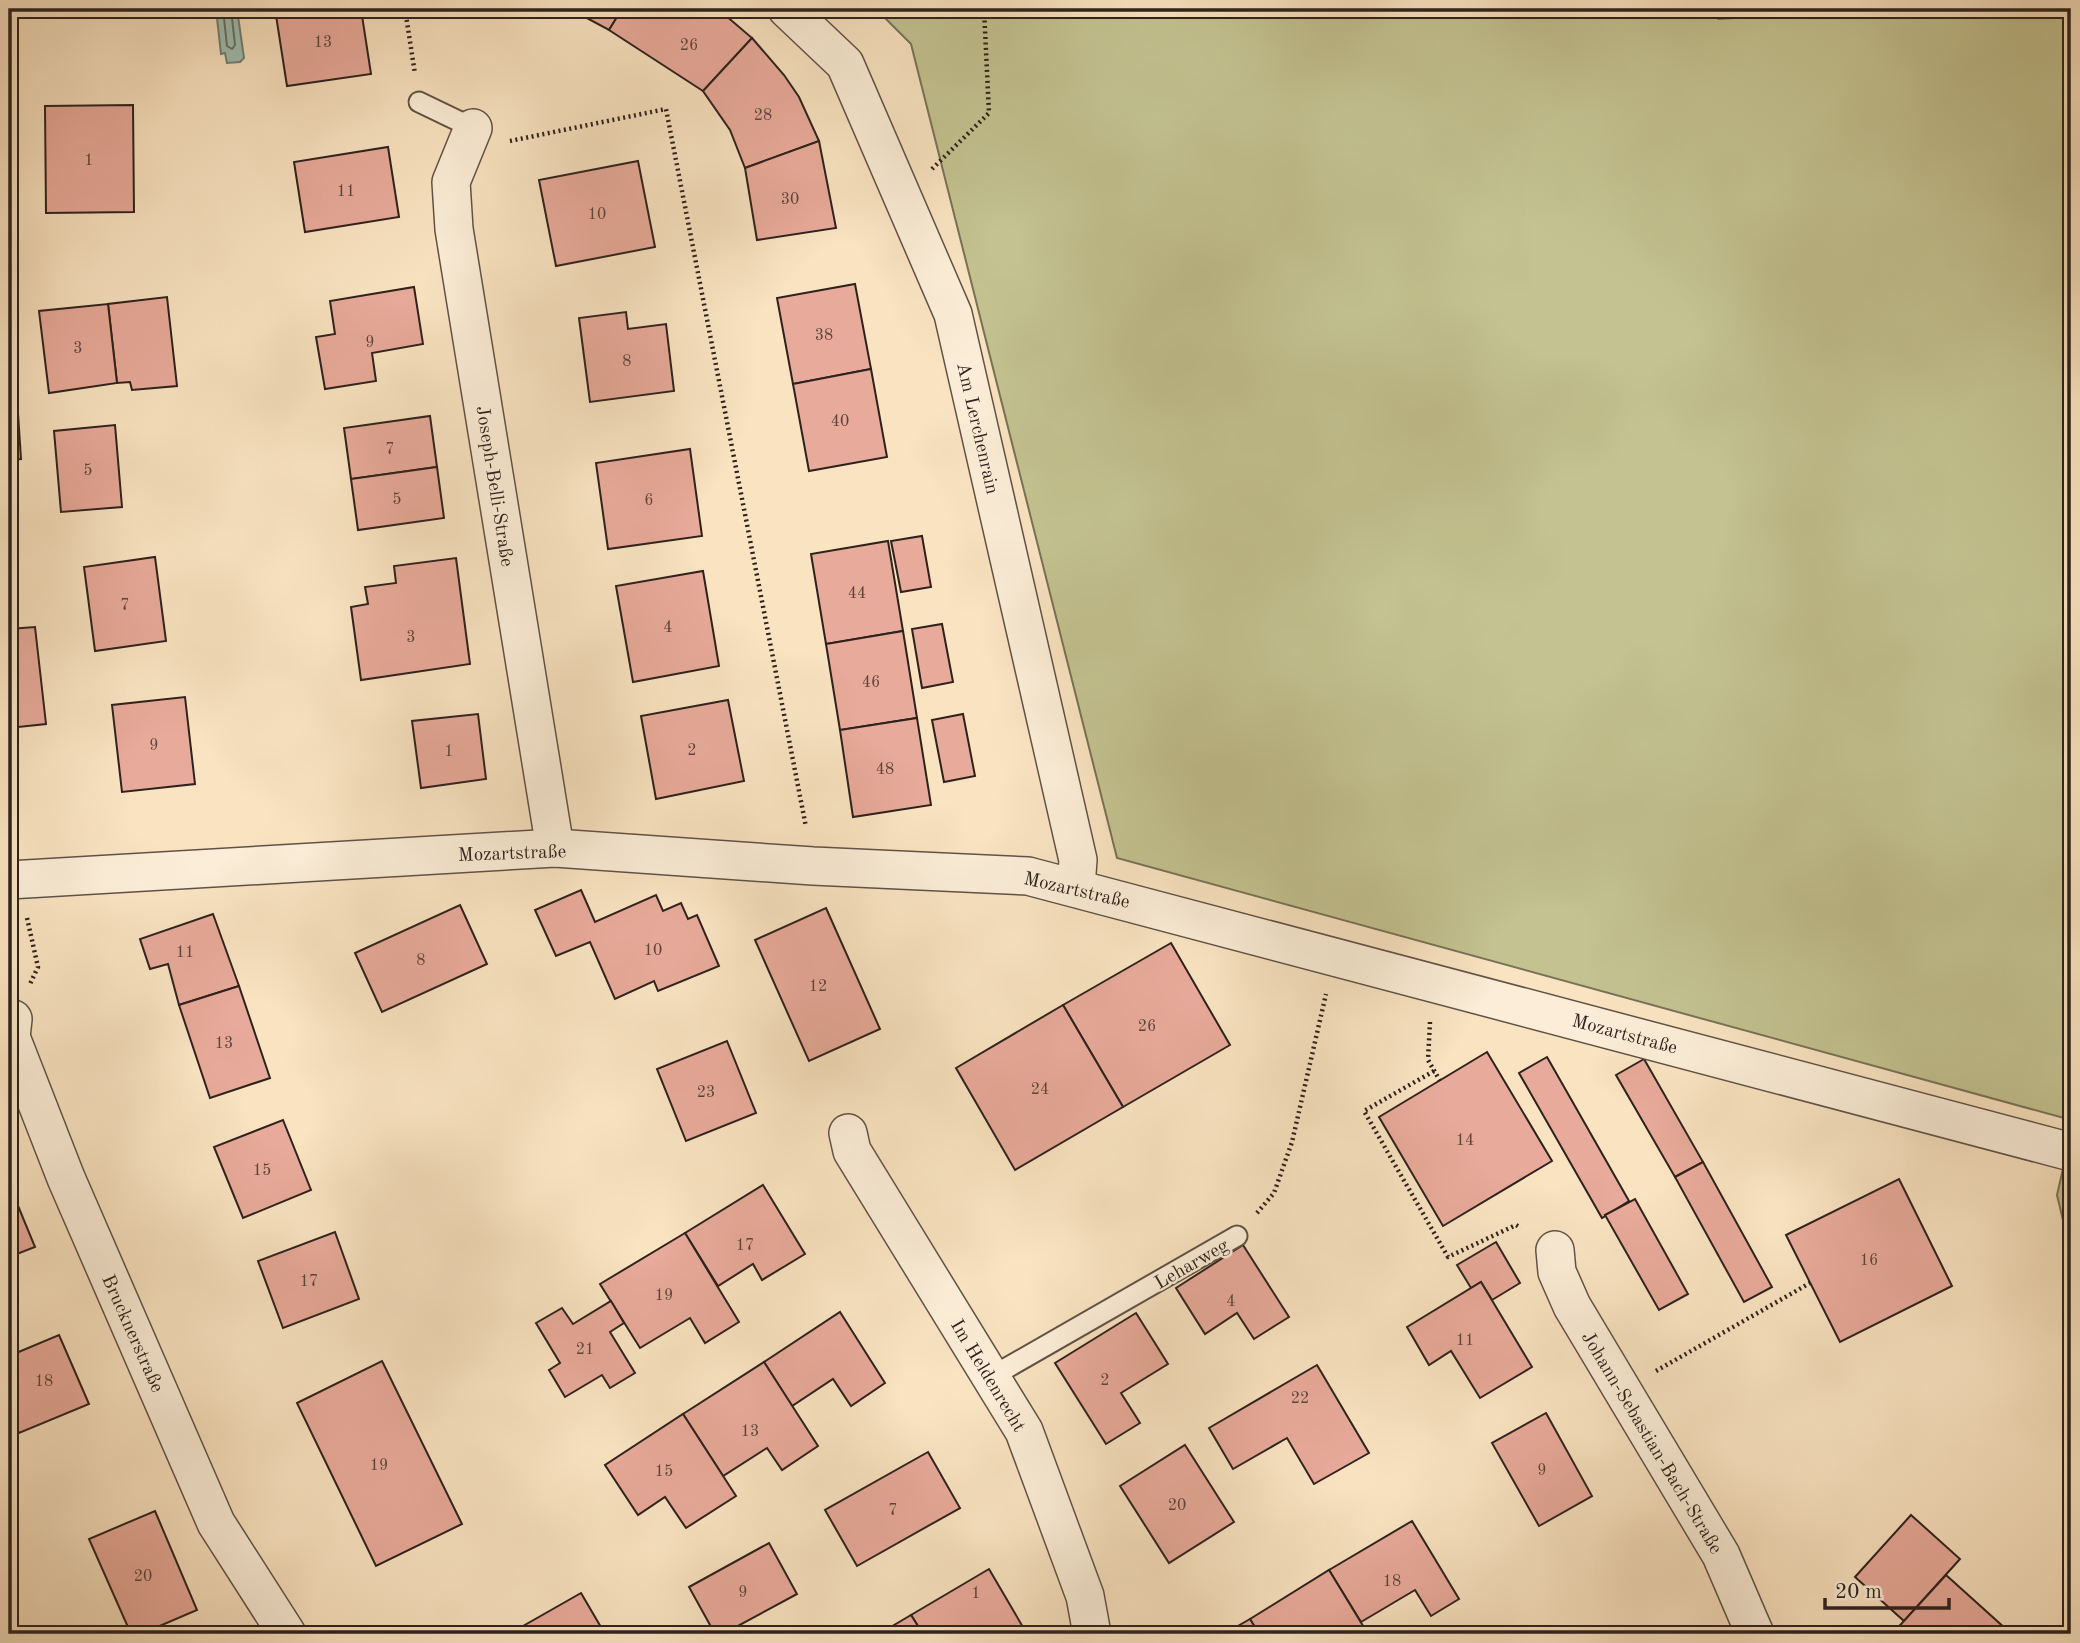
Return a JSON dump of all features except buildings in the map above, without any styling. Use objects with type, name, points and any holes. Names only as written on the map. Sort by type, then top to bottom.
[{"type":"street","name":"Am Lerchenrain","points":[[787,9],[845,64],[953,314],[1077,860],[1076,886]]},
{"type":"street","name":"Joseph-Belli-Straße","points":[[473,128],[451,182],[454,229],[555,848]]},
{"type":"street","name":"Mozartstraße","points":[[9,880],[555,848],[813,866],[1028,876],[1076,886],[2071,1152]]},
{"type":"street","name":"Brucknerstraße","points":[[13,1019],[11,1037],[66,1178],[216,1523],[286,1634]]},
{"type":"street","name":"Im Heldenrecht","points":[[848,1133],[852,1152],[1024,1431],[1085,1596],[1092,1634]]},
{"type":"street","name":"Johann-Sebastian-Bach-Straße","points":[[1555,1250],[1557,1272],[1572,1306],[1721,1555],[1755,1634]]},
{"type":"lane","points":[[419,102],[473,128]]},
{"type":"lane","name":"Leharweg","points":[[991,1377],[1237,1236]]},
{"type":"path","points":[[405,9],[419,102]]},
{"type":"path","points":[[903,198],[989,113],[984,9]]},
{"type":"path","points":[[473,128],[509,141],[666,109],[813,866]]},
{"type":"path","points":[[13,1019],[38,967],[27,921]]},
{"type":"path","name":"Leharweg","points":[[1237,1236],[1274,1193],[1288,1155],[1335,955]]},
{"type":"path","points":[[1429,1027],[1428,1060],[1440,1081]]},
{"type":"path","points":[[1434,1071],[1364,1111],[1448,1257],[1516,1225],[1555,1250]]},
{"type":"path","points":[[1622,1391],[1810,1283]]},
{"type":"shaded area","points":[[876,9],[1709,9],[1718,19],[1881,9],[2071,9],[2071,1120],[1117,858],[911,44]]},
{"type":"shaded area","points":[[2071,1134],[2071,1254],[2057,1195]]},
{"type":"water","points":[[216,9],[237,9],[244,58],[240,62],[227,63],[225,53],[221,54]]}]
